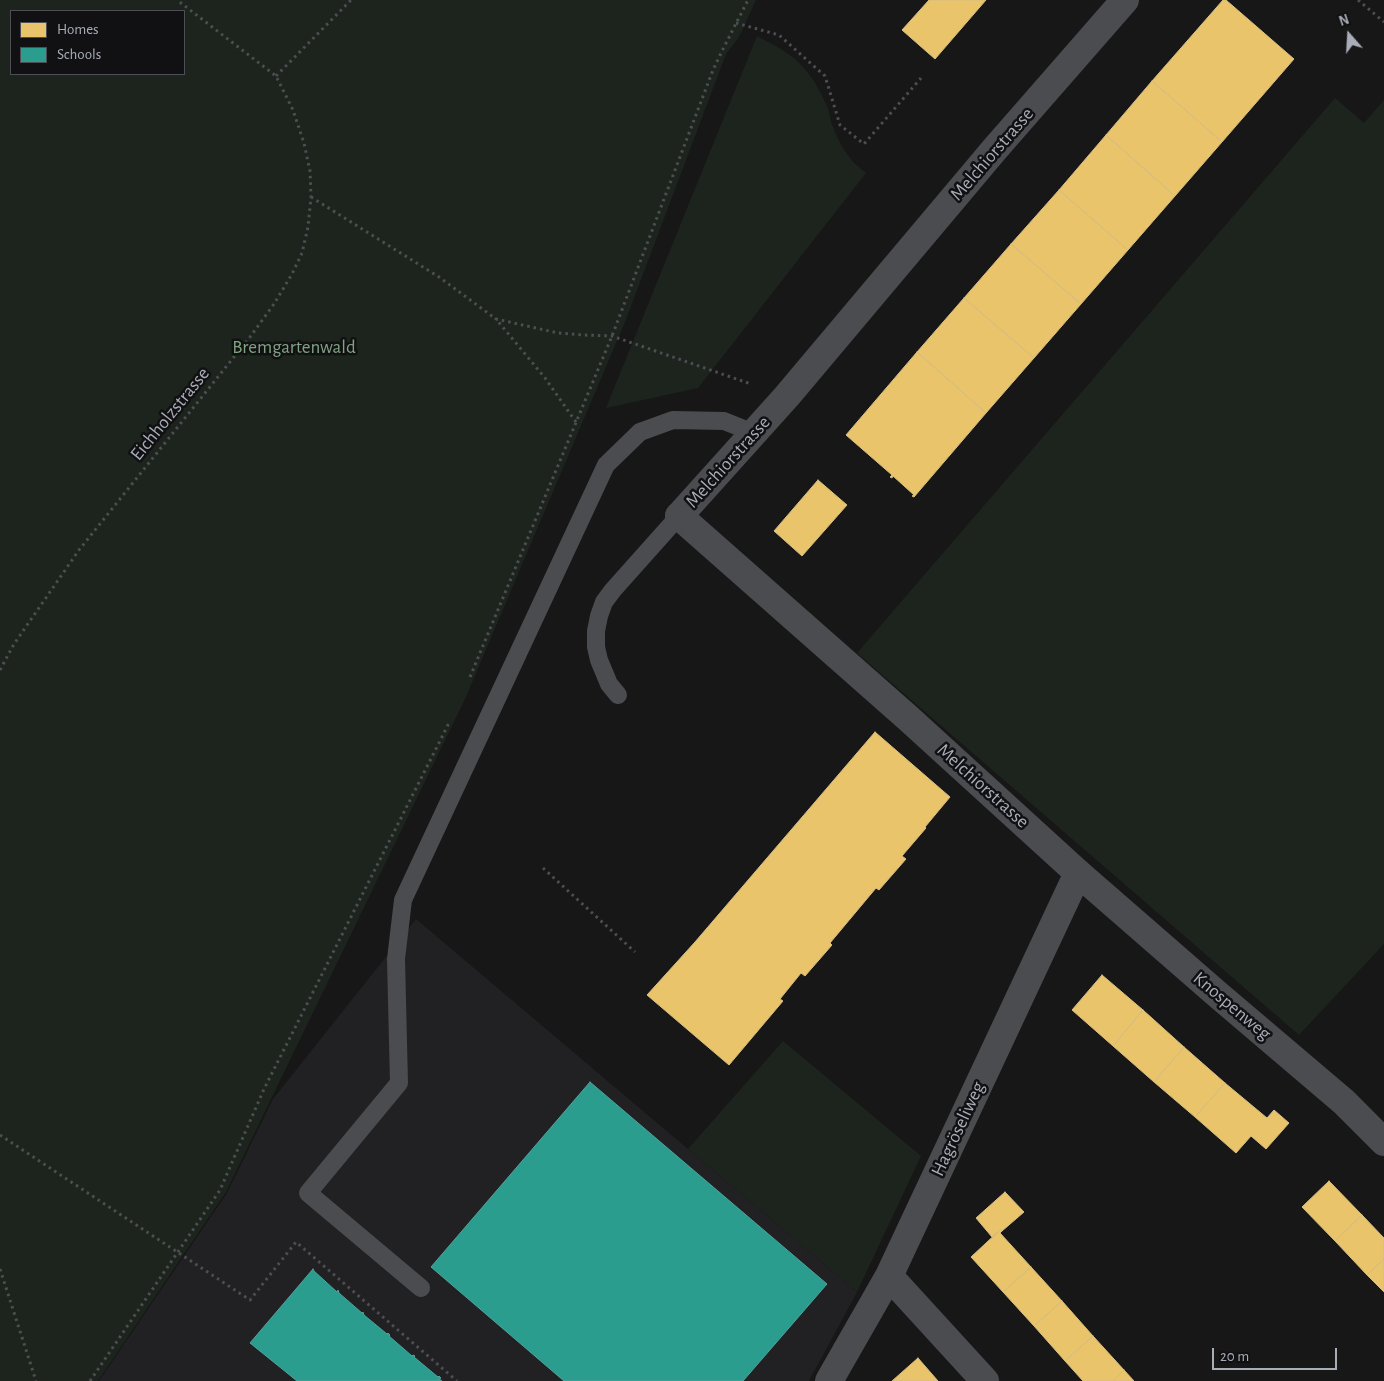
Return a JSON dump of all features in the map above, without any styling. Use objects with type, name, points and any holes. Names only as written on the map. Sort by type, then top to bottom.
[{"type":"street","name":"Melchiorstrasse","points":[[1078,872],[679,516],[788,396],[994,150],[1124,0]]},
{"type":"street","name":"Knospenweg","points":[[1078,872],[1344,1102],[1384,1142]]},
{"type":"street","name":"Hagröseliweg","points":[[829,1381],[889,1276],[1078,872]]},
{"type":"street","points":[[889,1276],[985,1381]]},
{"type":"lane","points":[[421,1288],[308,1193],[399,1083],[396,959],[403,900],[606,466],[640,432],[673,420],[724,421],[754,433]]},
{"type":"lane","points":[[618,695],[609,684],[599,660],[596,647],[596,631],[599,616],[604,602],[613,590],[679,516]]},
{"type":"path","name":"Eichholzstrasse","points":[[0,670],[14,644],[78,550],[250,337],[274,304],[302,253],[308,227],[311,197],[310,171],[304,143],[293,110],[276,76],[177,0]]},
{"type":"path","points":[[276,76],[351,0]]},
{"type":"path","points":[[466,686],[612,336],[713,70],[748,0]]},
{"type":"path","points":[[1358,0],[1384,22]]},
{"type":"path","points":[[736,23],[779,35],[825,76],[840,125],[864,144],[921,78]]},
{"type":"path","points":[[311,197],[439,277],[496,319],[546,378],[576,423]]},
{"type":"path","points":[[496,319],[558,333],[612,336],[788,396]]},
{"type":"path","points":[[90,1381],[220,1190],[264,1089],[454,712]]},
{"type":"path","points":[[543,868],[635,952]]},
{"type":"path","points":[[0,1136],[250,1300],[296,1242],[457,1381]]},
{"type":"path","points":[[0,1269],[36,1381]]},
{"type":"shaded area","points":[[416,919],[857,1292],[809,1381],[99,1381],[227,1193],[273,1099]]},
{"type":"green space","name":"Bremgartenwald","points":[[0,0],[756,0],[739,37],[726,54],[625,322],[465,699],[226,1192],[98,1381],[0,1381]]},
{"type":"green space","points":[[757,36],[781,49],[804,68],[814,81],[828,108],[831,122],[844,150],[854,163],[866,173],[698,388],[606,408]]},
{"type":"green space","points":[[1335,98],[1364,123],[1384,100],[1384,944],[1299,1035],[857,653]]},
{"type":"green space","points":[[783,1041],[921,1156],[857,1292],[688,1149]]},
{"type":"building: Homes","points":[[929,0],[986,0],[935,59],[902,30]]},
{"type":"building: Homes","points":[[1223,0],[1226,0],[1294,59],[1222,142],[1152,81]]},
{"type":"building: Homes","points":[[1152,81],[1222,142],[1175,196],[1106,135]]},
{"type":"building: Homes","points":[[1106,135],[1175,196],[1128,250],[1059,190]]},
{"type":"building: Homes","points":[[1059,190],[1128,250],[1081,304],[1011,244]]},
{"type":"building: Homes","points":[[1011,244],[1081,304],[1034,358],[964,298]]},
{"type":"building: Homes","points":[[964,298],[1034,358],[986,413],[917,352]]},
{"type":"building: Homes","points":[[917,352],[986,413],[914,497],[846,435]]},
{"type":"building: Homes","points":[[818,480],[847,505],[802,556],[774,531]]},
{"type":"building: Homes","points":[[875,732],[950,797],[902,856],[906,859],[879,890],[876,888],[830,943],[832,945],[805,976],[801,973],[780,999],[783,1001],[729,1065],[647,995],[695,942]]},
{"type":"building: Homes","points":[[1102,975],[1143,1010],[1113,1046],[1072,1010]]},
{"type":"building: Homes","points":[[1143,1010],[1184,1047],[1154,1082],[1113,1046]]},
{"type":"building: Homes","points":[[1184,1047],[1225,1083],[1195,1117],[1154,1082]]},
{"type":"building: Homes","points":[[1225,1083],[1267,1118],[1274,1110],[1289,1123],[1266,1149],[1251,1136],[1236,1153],[1195,1117]]},
{"type":"building: Homes","points":[[1329,1181],[1362,1215],[1335,1241],[1302,1207]]},
{"type":"building: Homes","points":[[1005,1192],[1024,1212],[992,1237],[976,1218]]},
{"type":"building: Homes","points":[[1362,1215],[1384,1238],[1384,1259],[1367,1275],[1335,1241]]},
{"type":"building: Homes","points":[[1000,1230],[1002,1231],[1000,1233],[1031,1267],[1003,1292],[971,1257]]},
{"type":"building: Homes","points":[[1384,1259],[1384,1292],[1367,1275]]},
{"type":"building: Homes","points":[[1031,1267],[1062,1301],[1034,1326],[1003,1292]]},
{"type":"building: Homes","points":[[1062,1301],[1093,1336],[1065,1361],[1034,1326]]},
{"type":"building: Homes","points":[[1093,1336],[1124,1370],[1113,1381],[1083,1381],[1065,1361]]},
{"type":"building: Homes","points":[[918,1358],[938,1381],[892,1381]]},
{"type":"building: Homes","points":[[1124,1370],[1134,1381],[1113,1381]]},
{"type":"building: Schools","points":[[590,1082],[827,1284],[743,1381],[564,1381],[431,1267]]},
{"type":"building: Schools","points":[[313,1269],[412,1356],[415,1356],[439,1376],[441,1378],[439,1379],[442,1381],[297,1381],[250,1343]]}]
